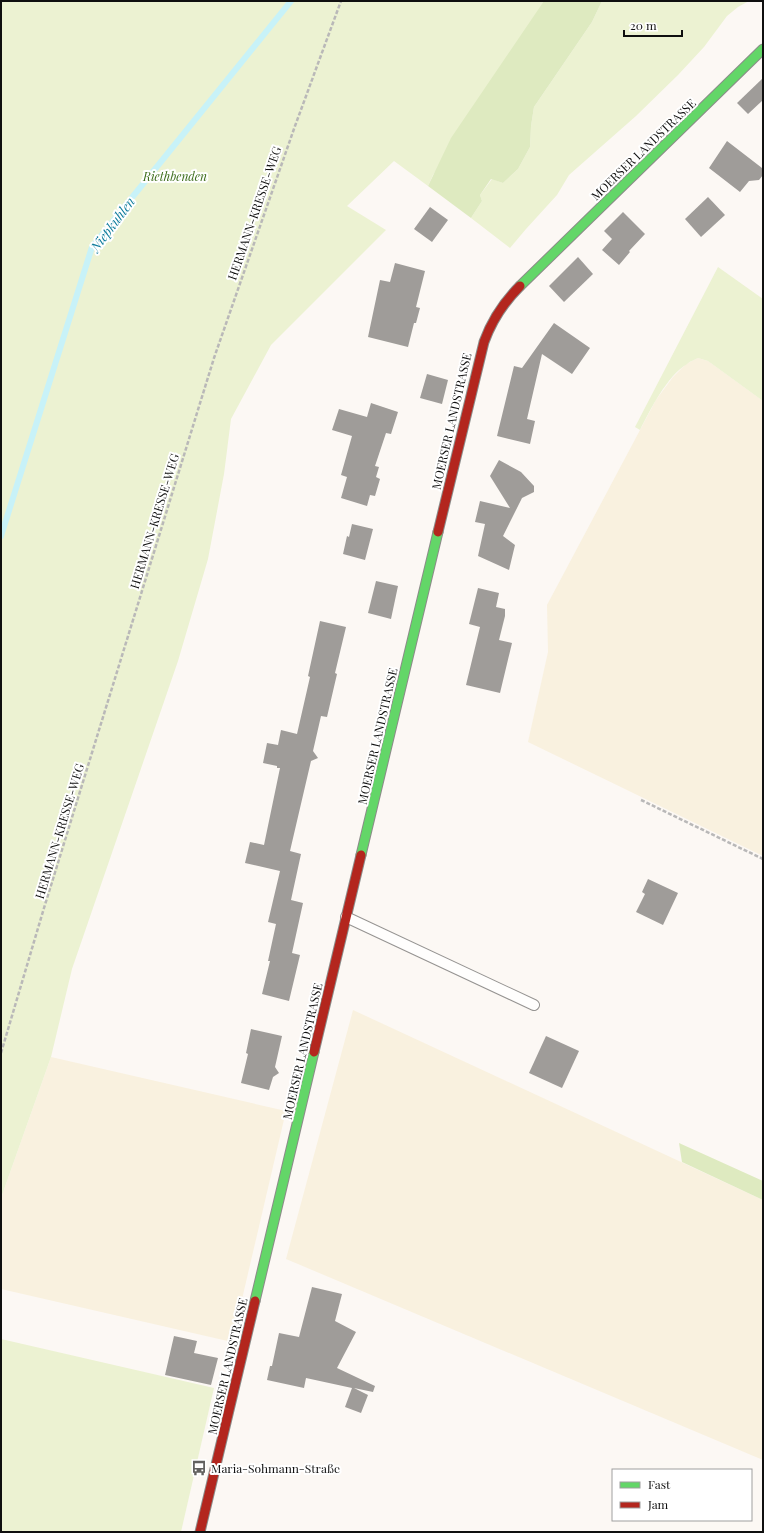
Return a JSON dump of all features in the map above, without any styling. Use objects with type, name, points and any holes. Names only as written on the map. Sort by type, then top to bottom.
[{"type":"main road","name":"MOERSER LANDSTRASSE","points":[[200,1532],[478,361],[487,331],[501,305],[763,49]]},
{"type":"lane","points":[[346,917],[534,1006]]},
{"type":"path","name":"HERMANN-KRESSE-WEG","points":[[1,1053],[42,915],[214,358],[292,133],[341,1]]},
{"type":"path","points":[[641,800],[763,860]]},
{"type":"shaded area","points":[[698,358],[708,361],[763,401],[763,856],[528,742],[548,652],[547,605],[656,400],[673,377],[686,364]]},
{"type":"shaded area","points":[[353,1010],[763,1200],[763,1460],[286,1259]]},
{"type":"shaded area","points":[[51,1057],[286,1111],[232,1342],[1,1289],[1,1198]]},
{"type":"green space","name":"Riethbenden","points":[[1,1],[549,1],[433,175],[428,186],[394,161],[347,206],[386,230],[271,345],[231,419],[224,474],[208,559],[178,661],[72,969],[51,1057],[1,1198]]},
{"type":"green space","points":[[544,1],[602,1],[592,22],[534,107],[530,147],[518,169],[503,183],[491,179],[480,195],[482,201],[471,218],[428,186],[451,138]]},
{"type":"green space","points":[[602,1],[749,1],[738,7],[727,16],[704,47],[678,75],[636,116],[569,175],[557,195],[510,248],[471,218],[482,201],[480,195],[492,179],[503,183],[518,169],[530,147],[534,107],[592,22]]},
{"type":"green space","points":[[718,267],[763,299],[763,401],[708,361],[698,358],[680,369],[666,385],[640,430],[635,427]]},
{"type":"green space","points":[[679,1143],[763,1181],[763,1200],[682,1162]]},
{"type":"green space","points":[[1,1339],[214,1388],[181,1532],[1,1532]]},
{"type":"building","points":[[763,78],[763,100],[748,114],[737,103]]},
{"type":"building","points":[[727,141],[762,168],[763,175],[759,180],[749,181],[740,192],[709,168]]},
{"type":"building","points":[[708,197],[725,215],[701,237],[685,219]]},
{"type":"building","points":[[430,207],[448,220],[432,242],[414,229]]},
{"type":"building","points":[[623,212],[645,234],[629,251],[630,252],[619,265],[602,250],[612,239],[604,231]]},
{"type":"building","points":[[578,257],[593,274],[564,302],[549,286]]},
{"type":"building","points":[[395,263],[425,271],[416,307],[420,308],[416,323],[414,323],[408,347],[368,337],[380,280],[390,282]]},
{"type":"building","points":[[554,323],[590,348],[572,374],[542,354],[527,419],[535,421],[530,444],[497,436],[514,366],[522,368]]},
{"type":"building","points":[[427,374],[448,380],[442,404],[420,398]]},
{"type":"building","points":[[371,403],[398,412],[391,434],[386,433],[375,466],[379,467],[376,477],[380,479],[375,496],[370,495],[367,506],[341,498],[347,477],[341,475],[352,436],[332,430],[339,409],[367,417]]},
{"type":"building","points":[[499,460],[521,472],[534,486],[534,492],[522,498],[503,536],[515,545],[509,570],[478,556],[485,524],[475,522],[480,501],[510,508],[490,476]]},
{"type":"building","points":[[352,524],[373,529],[365,560],[343,554],[347,536],[349,537]]},
{"type":"building","points":[[376,581],[398,586],[391,619],[368,613]]},
{"type":"building","points":[[478,588],[499,593],[496,607],[505,609],[505,616],[499,640],[512,643],[500,693],[466,685],[480,627],[469,624]]},
{"type":"building","points":[[320,621],[346,627],[335,673],[337,674],[327,717],[321,716],[313,751],[318,758],[311,761],[290,851],[301,854],[291,900],[303,903],[292,953],[300,955],[289,1001],[262,994],[270,961],[268,961],[276,924],[268,922],[280,871],[245,863],[250,842],[264,845],[280,768],[263,763],[267,743],[278,745],[281,730],[297,734],[310,677],[308,676]]},
{"type":"building","points":[[648,879],[678,893],[663,925],[636,912],[645,894],[642,892]]},
{"type":"building","points":[[251,1029],[282,1036],[275,1067],[279,1073],[273,1077],[269,1090],[241,1083],[248,1054],[246,1053]]},
{"type":"building","points":[[546,1036],[579,1051],[562,1088],[529,1073]]},
{"type":"building","points":[[312,1287],[342,1294],[335,1321],[356,1332],[337,1368],[375,1386],[373,1392],[354,1388],[368,1395],[361,1413],[345,1407],[352,1388],[306,1378],[304,1388],[267,1380],[270,1366],[272,1366],[279,1333],[299,1337]]},
{"type":"building","points":[[174,1336],[197,1341],[194,1353],[218,1358],[211,1385],[165,1375]]},
{"type":"waterway","name":"Niepkuhlen","points":[[1,536],[92,247],[291,1]]},
{"type":"traffic: fast","points":[[520,286],[763,49]]},
{"type":"traffic: fast","points":[[361,855],[438,532]]},
{"type":"traffic: fast","points":[[255,1301],[314,1052]]},
{"type":"traffic: jam","points":[[438,532],[484,342],[499,312],[520,286]]},
{"type":"traffic: jam","points":[[314,1052],[361,855]]},
{"type":"traffic: jam","points":[[200,1532],[255,1301]]},
{"type":"place","name":"Maria-Sohmann-Straße","points":[[199,1468]]}]
